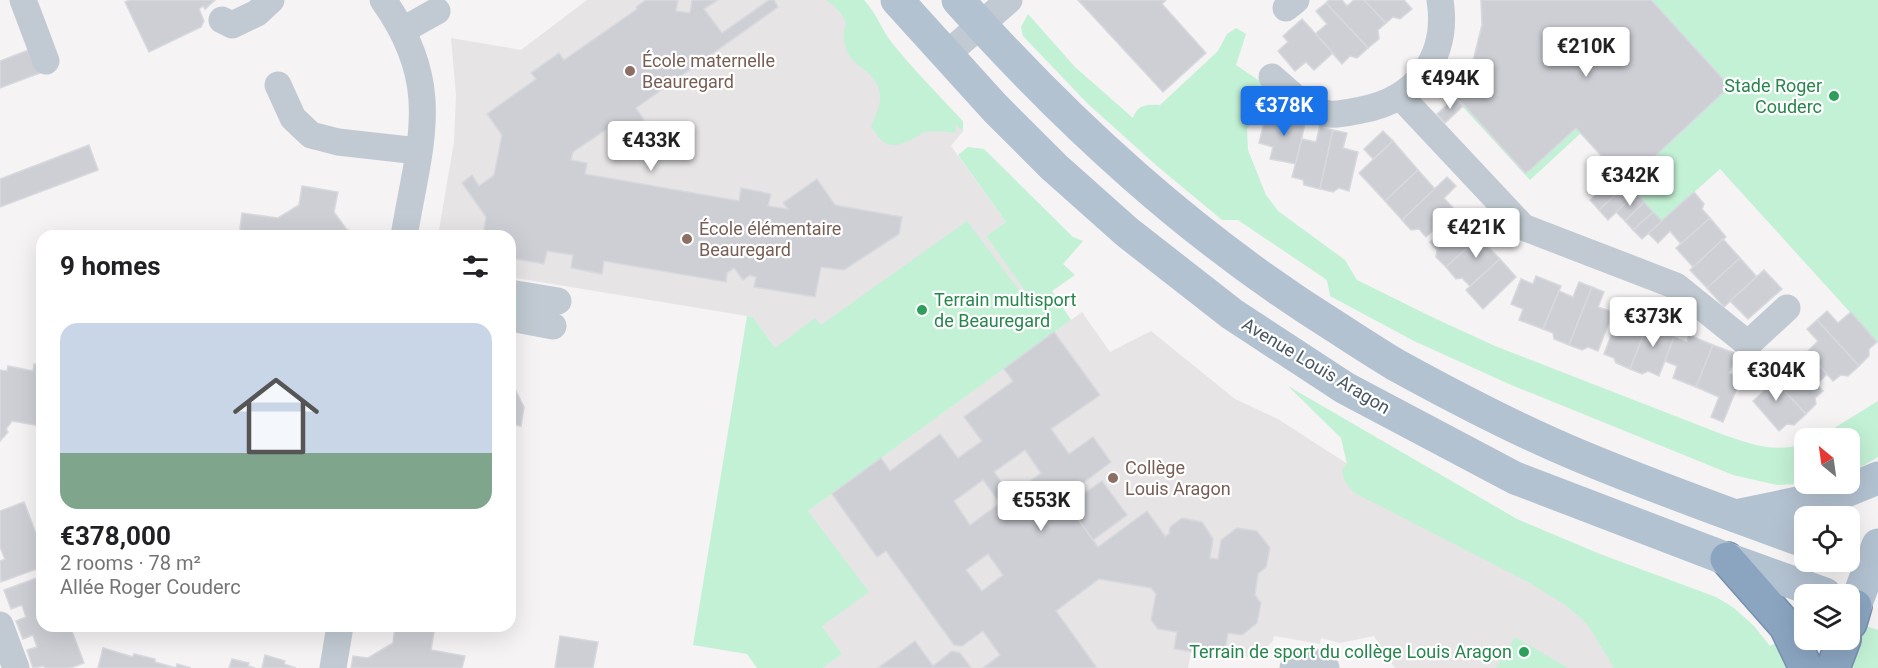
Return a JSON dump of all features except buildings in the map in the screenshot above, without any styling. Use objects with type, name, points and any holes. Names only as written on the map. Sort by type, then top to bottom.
[{"type":"highway","points":[[1726,560],[1786,626],[1806,668]]},
{"type":"highway","points":[[1833,668],[1840,650]]},
{"type":"main road","name":"Avenue Louis Aragon","points":[[897,0],[995,108],[1054,167],[1126,232],[1232,314],[1305,363],[1344,388],[1515,478],[1726,560],[1796,584]]},
{"type":"main road","points":[[958,0],[1046,95],[1122,167],[1212,242],[1300,305],[1394,364],[1493,416],[1578,455],[1794,537]]},
{"type":"main road","points":[[1736,516],[1836,495],[1878,478]]},
{"type":"street","points":[[23,0],[46,61]]},
{"type":"street","points":[[222,20],[232,25],[257,13],[271,0]]},
{"type":"street","points":[[383,0],[403,30],[414,56],[422,89],[423,126],[405,230]]},
{"type":"street","points":[[946,55],[1009,0]]},
{"type":"street","points":[[1272,77],[1299,101],[1329,114],[1374,108],[1401,97],[1427,70],[1438,45],[1441,25],[1440,0]]},
{"type":"street","points":[[403,30],[436,12]]},
{"type":"street","points":[[278,85],[293,118],[311,135],[338,142],[418,151]]},
{"type":"street","points":[[1401,97],[1523,227],[1676,286],[1748,344],[1787,308]]},
{"type":"street","points":[[516,296],[556,313],[516,317]]},
{"type":"street","points":[[0,626],[16,668]]},
{"type":"street","points":[[333,668],[339,632]]},
{"type":"street","points":[[1293,668],[1311,661],[1325,667]]},
{"type":"shaded area","points":[[587,0],[833,0],[963,131],[951,146],[1006,222],[986,236],[1026,291],[875,400],[775,348],[753,317],[516,278],[516,230],[439,230],[454,142],[456,95],[451,38],[521,50]]},
{"type":"shaded area","name":"Collège Louis Aragon","points":[[1082,312],[1110,352],[1151,331],[1235,399],[1278,419],[1346,463],[1568,593],[1641,668],[1395,668],[1374,636],[1340,643],[1321,638],[1320,644],[1274,636],[1273,641],[1262,651],[1256,649],[1255,658],[1225,653],[1224,657],[1191,652],[1188,668],[823,668],[842,654],[822,626],[808,511]]},
{"type":"green space","points":[[825,0],[864,0],[892,43],[963,121],[963,131],[955,124],[954,133],[932,131],[898,144],[883,142],[871,126],[880,99],[879,90],[869,73],[850,57],[844,40],[845,21],[838,10]]},
{"type":"green space","points":[[1481,0],[1878,0],[1878,343],[1720,169],[1662,221],[1581,133],[1530,180],[1450,93],[1461,78],[1466,61],[1473,64],[1482,25]]},
{"type":"green space","points":[[1028,14],[1075,67],[1133,118],[1137,110],[1143,106],[1160,105],[1218,51],[1227,34],[1236,28],[1246,34],[1236,65],[1264,84],[1271,92],[1247,129],[1248,150],[1266,195],[1278,211],[1345,260],[1357,280],[1495,346],[1724,435],[1774,448],[1794,446],[1794,484],[1777,485],[1733,475],[1509,384],[1414,341],[1330,296],[1327,280],[1238,220],[1222,220],[1157,166],[1088,104],[1023,36],[1021,27]]},
{"type":"green space","points":[[968,147],[984,149],[1073,237],[1083,241],[1063,264],[1075,275],[1052,291],[1071,320],[808,511],[869,592],[822,626],[842,654],[823,668],[757,668],[747,654],[693,645],[747,316],[753,317],[775,348],[815,318],[821,325],[967,221],[1022,294],[1026,292],[986,236],[1006,222],[958,155]]},
{"type":"green space","points":[[1288,386],[1517,519],[1600,554],[1716,597],[1734,608],[1754,626],[1770,646],[1779,641],[1791,668],[1614,668],[1588,625],[1567,606],[1528,582],[1353,492],[1344,480],[1342,470],[1347,464],[1341,438]]},
{"type":"green space","points":[[1878,401],[1878,457],[1860,467],[1860,428],[1834,428]]},
{"type":"green space","points":[[1860,624],[1878,630],[1878,668],[1842,668],[1849,650],[1860,650]]},
{"type":"green space","name":"Terrain de sport du collège Louis Aragon","points":[[1515,637],[1568,668],[1496,668]]},
{"type":"place","name":"École maternelle Beauregard","points":[[630,71]]},
{"type":"place","name":"Stade Roger Couderc","points":[[1834,96]]},
{"type":"place","name":"École élémentaire Beauregard","points":[[687,239]]},
{"type":"place","name":"Terrain multisport de Beauregard","points":[[922,310]]},
{"type":"place","name":"Collège Louis Aragon","points":[[1113,478]]},
{"type":"place","name":"Terrain de sport du collège Louis Aragon","points":[[1524,652]]}]
